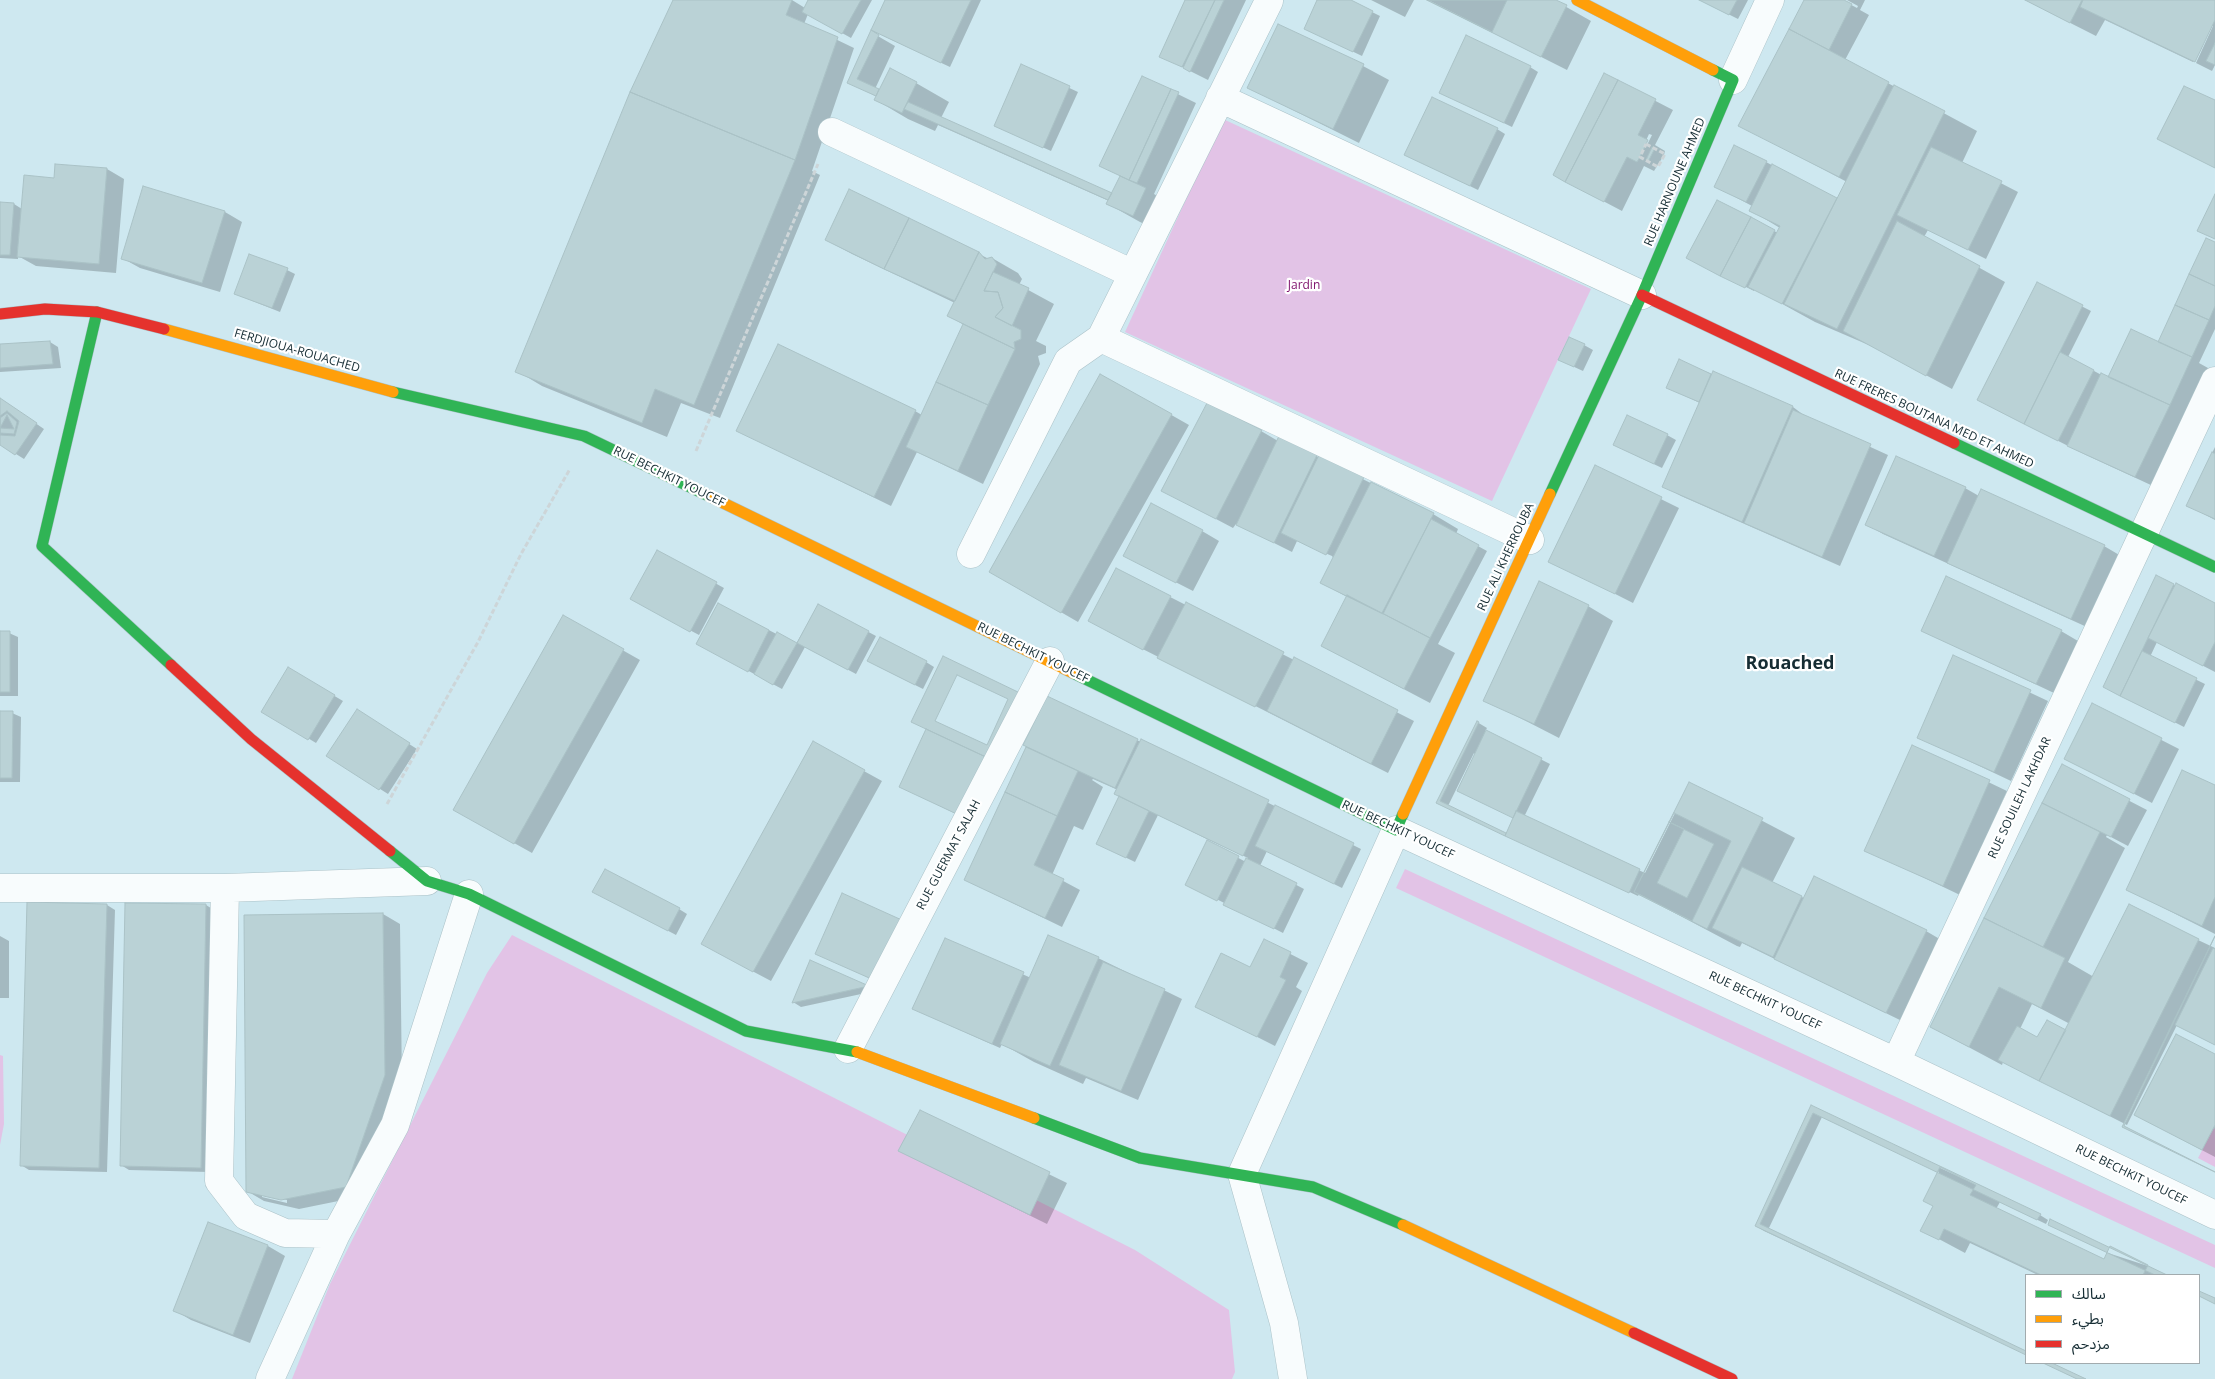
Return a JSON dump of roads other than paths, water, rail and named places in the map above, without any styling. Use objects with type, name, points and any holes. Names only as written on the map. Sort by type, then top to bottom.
[{"type":"main road","points":[[1577,0],[1733,80]]},
{"type":"main road","name":"RUE HARNOUNE AHMED","points":[[1642,296],[1733,80]]},
{"type":"main road","name":"RUE FRERES BOUTANA MED ET AHMED","points":[[1642,296],[2215,567]]},
{"type":"main road","name":"RUE ALI KHERROUBA","points":[[1396,830],[1642,296]]},
{"type":"main road","name":"FERDJIOUA-ROUACHED","points":[[0,314],[45,309],[97,312],[206,339],[385,390],[584,436]]},
{"type":"main road","points":[[97,312],[42,546],[251,739],[427,881],[469,894],[746,1031],[848,1049],[1140,1158],[1313,1187],[1370,1209],[1732,1379]]},
{"type":"main road","name":"RUE BECHKIT YOUCEF","points":[[584,436],[1396,830]]},
{"type":"street","points":[[971,554],[1068,361],[1101,338],[1269,0]]},
{"type":"street","points":[[1733,80],[1753,33],[1770,0]]},
{"type":"street","points":[[1220,98],[1642,296]]},
{"type":"street","points":[[832,132],[1133,274]]},
{"type":"street","points":[[1101,338],[1530,540]]},
{"type":"street","name":"RUE SOUILEH LAKHDAR","points":[[1896,1062],[2215,381]]},
{"type":"street","name":"RUE GUERMAT SALAH","points":[[848,1049],[1050,661]]},
{"type":"street","points":[[1293,1379],[1284,1324],[1242,1174],[1396,830]]},
{"type":"street","name":"RUE BECHKIT YOUCEF","points":[[1396,830],[1896,1062],[2215,1215]]},
{"type":"street","points":[[0,888],[225,888],[427,881]]},
{"type":"street","points":[[225,888],[219,1181],[246,1216],[285,1233],[336,1234]]},
{"type":"street","points":[[270,1379],[336,1234],[395,1125],[469,894]]},
{"type":"district","name":"Rouached","points":[[1790,664]]},
{"type":"park label","name":"Jardin","points":[[1304,286]]}]
